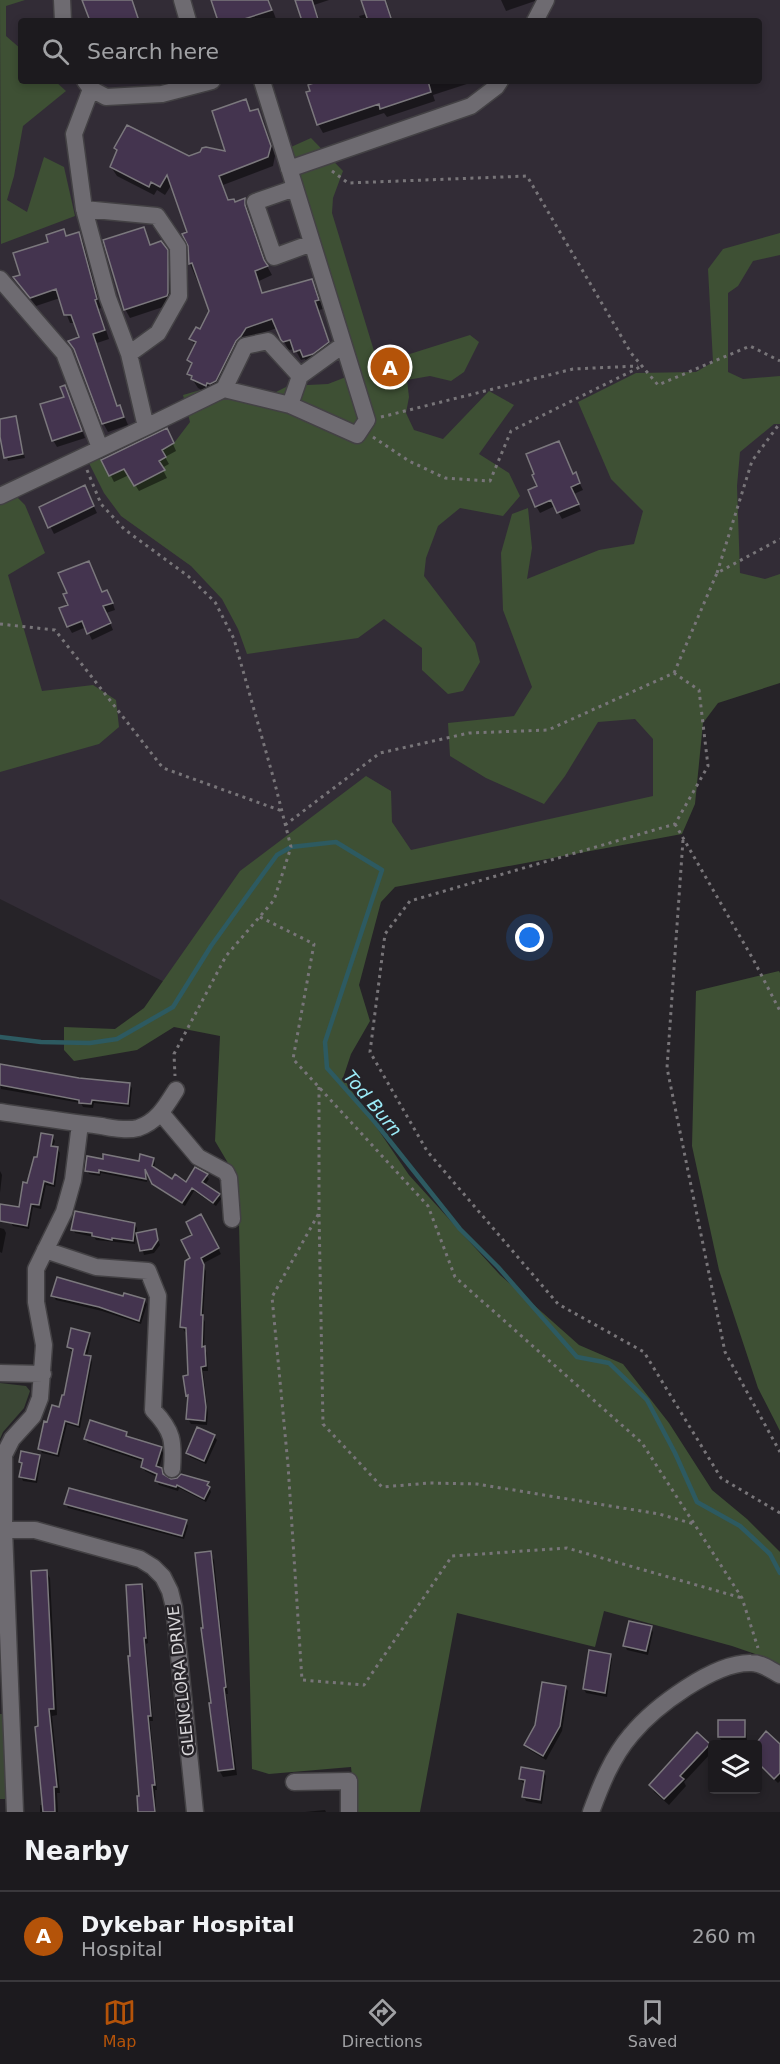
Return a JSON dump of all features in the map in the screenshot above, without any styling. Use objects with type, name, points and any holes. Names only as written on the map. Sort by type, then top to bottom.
[{"type":"street","points":[[62,0],[63,18]]},
{"type":"street","points":[[182,0],[187,18]]},
{"type":"street","points":[[537,18],[546,0]]},
{"type":"street","points":[[146,427],[129,354],[108,298],[84,209],[74,134],[88,85],[106,97],[162,94],[198,84]]},
{"type":"street","points":[[224,389],[290,405],[357,435],[364,425],[344,345],[263,84]]},
{"type":"street","points":[[289,169],[471,106],[498,84]]},
{"type":"street","points":[[295,188],[255,202],[274,257],[312,243]]},
{"type":"street","points":[[84,209],[157,216],[178,247],[179,296],[158,333],[129,354]]},
{"type":"street","points":[[0,279],[64,353],[100,448]]},
{"type":"street","points":[[0,496],[224,389],[245,346],[268,341],[300,376]]},
{"type":"street","points":[[290,405],[300,376],[344,345]]},
{"type":"street","points":[[0,1112],[80,1124],[137,1128],[155,1119],[176,1090]]},
{"type":"street","points":[[161,1113],[198,1156],[225,1172],[229,1178],[231,1219]]},
{"type":"street","points":[[15,1812],[4,1530],[4,1455],[12,1439],[33,1416],[40,1398],[44,1345],[36,1302],[36,1269],[64,1212],[73,1180],[80,1124]]},
{"type":"street","points":[[45,1250],[96,1267],[148,1271],[158,1296],[153,1410],[164,1421],[171,1434],[174,1446],[172,1469]]},
{"type":"street","points":[[0,1372],[43,1374]]},
{"type":"street","name":"GLENCLORA DRIVE","points":[[4,1530],[35,1530],[121,1552],[140,1559],[163,1577],[174,1606],[195,1812]]},
{"type":"street","points":[[591,1812],[600,1787],[621,1749],[648,1717],[674,1696],[701,1679],[733,1665],[752,1663],[764,1666],[780,1676]]},
{"type":"street","points":[[294,1782],[349,1781],[349,1812]]},
{"type":"path","points":[[318,159],[348,183],[527,176],[631,353],[658,384],[750,346],[780,361]]},
{"type":"path","points":[[364,425],[409,461],[445,478],[490,481],[511,432],[642,366]]},
{"type":"path","points":[[364,425],[573,369],[642,366]]},
{"type":"path","points":[[285,825],[380,753],[469,733],[548,730],[674,673],[717,573],[752,461],[780,423]]},
{"type":"path","points":[[81,457],[102,504],[124,529],[188,576],[215,602],[234,639],[291,847],[274,900],[226,956],[174,1054],[176,1090]]},
{"type":"path","points":[[717,573],[780,539]]},
{"type":"path","points":[[0,624],[55,630],[163,768],[282,811]]},
{"type":"path","points":[[674,673],[699,690],[708,766],[675,824],[410,901],[386,934],[370,1052],[428,1151],[558,1304],[644,1352],[721,1478],[780,1513]]},
{"type":"path","points":[[675,824],[753,959],[780,1011]]},
{"type":"path","points":[[683,840],[668,1068],[725,1352],[780,1452]]},
{"type":"path","points":[[260,917],[314,944],[293,1059],[428,1206],[456,1277],[642,1443],[742,1598],[764,1666]]},
{"type":"path","points":[[319,1087],[323,1424],[382,1487],[429,1483],[477,1484],[659,1514],[694,1524]]},
{"type":"path","points":[[319,1213],[272,1297],[288,1466],[302,1680],[364,1685],[452,1556],[567,1548],[742,1598]]},
{"type":"shaded area","points":[[0,0],[780,0],[780,654],[677,683],[671,811],[385,877],[319,1060],[0,899]]},
{"type":"green space","points":[[0,0],[25,0],[6,6],[6,36],[18,46],[18,84],[58,84],[66,91],[23,126],[7,200],[27,212],[44,157],[64,167],[75,216],[1,244]]},
{"type":"green space","points":[[311,138],[343,171],[333,198],[332,213],[378,364],[470,335],[479,342],[464,372],[451,381],[430,376],[407,380],[409,397],[406,413],[414,430],[443,439],[489,391],[514,405],[479,454],[509,473],[520,496],[503,516],[460,508],[438,526],[426,558],[424,576],[475,643],[480,662],[463,691],[448,694],[422,670],[422,648],[384,619],[358,638],[247,654],[238,629],[222,599],[191,566],[121,516],[104,493],[88,461],[100,456],[109,476],[124,469],[134,485],[165,470],[159,461],[166,457],[162,450],[174,443],[190,422],[183,395],[218,385],[272,394],[288,386],[328,384],[346,377],[291,147]]},
{"type":"green space","points":[[780,233],[780,255],[753,261],[738,286],[728,293],[728,372],[743,379],[780,376],[780,424],[774,424],[740,452],[737,486],[740,573],[765,579],[780,574],[780,683],[718,703],[703,723],[695,804],[682,834],[395,887],[381,902],[359,985],[370,1021],[351,1054],[343,1078],[409,1175],[500,1275],[579,1345],[623,1364],[669,1423],[712,1490],[747,1519],[780,1552],[780,1667],[767,1658],[732,1646],[604,1611],[595,1647],[457,1613],[420,1812],[356,1812],[351,1767],[269,1774],[252,1769],[238,1180],[215,1141],[220,1036],[174,1027],[137,1050],[74,1061],[64,1050],[64,1027],[115,1029],[144,1008],[240,871],[366,776],[391,791],[392,822],[411,850],[653,796],[653,739],[635,719],[598,722],[565,776],[544,804],[486,778],[450,756],[448,723],[514,716],[532,687],[503,610],[501,553],[512,514],[528,508],[532,548],[527,579],[599,550],[634,544],[643,511],[611,479],[578,402],[636,373],[696,372],[713,362],[708,269],[723,249]]},
{"type":"green space","points":[[15,495],[25,505],[45,553],[8,575],[42,691],[93,685],[116,700],[119,727],[99,744],[0,772],[0,504]]},
{"type":"green space","points":[[779,971],[780,1431],[758,1388],[719,1270],[692,1146],[696,991]]},
{"type":"green space","points":[[0,1383],[26,1386],[30,1391],[24,1408],[3,1432],[0,1439]]},
{"type":"green space","points":[[0,1714],[6,1714],[8,1799],[0,1799]]},
{"type":"building","points":[[82,0],[132,0],[138,18],[89,18]]},
{"type":"building","points":[[211,0],[268,0],[272,10],[247,18],[217,18]]},
{"type":"building","points":[[295,0],[312,0],[318,18],[301,18]]},
{"type":"building","points":[[361,0],[385,0],[391,18],[367,18]]},
{"type":"building","points":[[429,84],[431,92],[380,109],[379,104],[317,125],[306,92],[310,91],[308,85]]},
{"type":"building","points":[[246,99],[250,111],[258,109],[271,146],[268,157],[219,176],[228,200],[234,199],[235,202],[245,198],[245,205],[268,266],[255,271],[262,293],[312,279],[319,300],[315,301],[329,342],[313,354],[303,357],[300,350],[294,352],[290,340],[283,342],[281,340],[272,319],[246,328],[236,341],[216,381],[207,383],[206,386],[191,379],[192,376],[187,374],[192,363],[187,360],[196,342],[189,339],[196,327],[200,329],[209,311],[192,263],[189,264],[188,246],[182,234],[187,232],[167,175],[160,187],[151,182],[149,187],[110,167],[117,150],[114,148],[127,125],[189,156],[206,147],[225,151],[212,111]]},
{"type":"building","points":[[144,227],[150,245],[161,241],[168,250],[168,293],[167,296],[124,310],[103,240]]},
{"type":"building","points":[[64,229],[66,236],[79,232],[97,299],[95,300],[105,330],[93,334],[117,406],[120,405],[124,417],[102,424],[74,349],[68,341],[79,337],[71,315],[64,315],[56,289],[30,298],[13,277],[20,275],[13,253],[48,242],[46,235]]},
{"type":"building","points":[[65,385],[82,431],[52,441],[40,404],[64,397],[60,387]]},
{"type":"building","points":[[16,416],[23,454],[4,458],[0,437],[0,419]]},
{"type":"building","points":[[167,428],[174,443],[162,450],[166,457],[159,461],[165,470],[134,486],[124,469],[109,476],[101,460]]},
{"type":"building","points":[[559,441],[573,474],[576,472],[580,483],[571,487],[579,504],[557,513],[551,500],[535,507],[528,490],[537,486],[526,454]]},
{"type":"building","points":[[85,485],[94,506],[48,528],[39,507]]},
{"type":"building","points":[[89,561],[102,592],[107,590],[113,603],[103,606],[111,623],[87,634],[82,621],[67,627],[59,608],[68,605],[63,594],[67,593],[58,573]]},
{"type":"building","points":[[0,1064],[79,1078],[130,1083],[128,1104],[92,1100],[91,1104],[79,1103],[79,1100],[0,1085]]},
{"type":"building","points":[[41,1133],[53,1135],[51,1146],[58,1147],[53,1184],[44,1181],[39,1205],[31,1204],[27,1226],[0,1221],[0,1204],[19,1207],[23,1182],[27,1183],[34,1157],[37,1157]]},
{"type":"building","points":[[103,1154],[139,1161],[140,1154],[154,1158],[152,1166],[172,1179],[175,1174],[186,1182],[195,1167],[208,1174],[202,1182],[220,1194],[213,1203],[192,1188],[182,1203],[152,1184],[145,1169],[146,1179],[99,1170],[99,1173],[85,1171],[87,1156],[103,1159]]},
{"type":"building","points":[[75,1211],[135,1223],[133,1241],[112,1238],[112,1240],[92,1236],[92,1233],[71,1230]]},
{"type":"building","points":[[201,1214],[219,1248],[201,1258],[204,1265],[201,1315],[203,1315],[202,1347],[205,1346],[206,1366],[201,1367],[206,1407],[205,1421],[186,1419],[188,1395],[186,1396],[183,1376],[188,1375],[186,1328],[180,1327],[185,1261],[190,1258],[181,1240],[192,1235],[186,1222]]},
{"type":"building","points":[[156,1229],[158,1240],[152,1249],[140,1251],[136,1233]]},
{"type":"building","points":[[57,1277],[123,1296],[124,1293],[145,1299],[139,1321],[99,1307],[51,1296]]},
{"type":"building","points":[[71,1328],[90,1333],[84,1355],[91,1356],[78,1425],[65,1421],[57,1454],[38,1449],[44,1421],[47,1422],[52,1405],[59,1407],[62,1395],[64,1395],[73,1349],[67,1347]]},
{"type":"building","points":[[90,1420],[127,1432],[126,1436],[162,1447],[156,1466],[162,1468],[163,1474],[171,1479],[181,1474],[209,1482],[207,1485],[210,1487],[204,1499],[177,1485],[176,1487],[155,1481],[157,1474],[141,1467],[143,1459],[84,1439]]},
{"type":"building","points":[[197,1427],[215,1435],[204,1461],[186,1453]]},
{"type":"building","points":[[21,1451],[40,1455],[35,1480],[19,1477],[22,1463],[19,1462]]},
{"type":"building","points":[[69,1488],[187,1520],[182,1536],[64,1504]]},
{"type":"building","points":[[211,1551],[234,1769],[218,1771],[201,1628],[203,1628],[195,1553]]},
{"type":"building","points":[[47,1570],[54,1709],[49,1709],[57,1787],[54,1787],[55,1812],[43,1812],[35,1727],[38,1726],[31,1571]]},
{"type":"building","points":[[142,1584],[155,1812],[138,1812],[137,1796],[139,1796],[128,1656],[130,1656],[126,1585]]},
{"type":"building","points":[[629,1621],[652,1626],[646,1651],[623,1646]]},
{"type":"building","points":[[589,1650],[611,1654],[605,1693],[583,1689]]},
{"type":"building","points":[[542,1682],[566,1686],[560,1726],[543,1756],[524,1745],[535,1725]]},
{"type":"building","points":[[718,1720],[745,1720],[745,1737],[718,1737]]},
{"type":"building","points":[[766,1731],[780,1744],[780,1773],[774,1779],[762,1767],[762,1740],[759,1740]]},
{"type":"building","points":[[697,1732],[708,1742],[708,1746],[680,1776],[684,1779],[664,1799],[649,1785]]},
{"type":"building","points":[[521,1767],[544,1771],[540,1800],[522,1797],[525,1780],[519,1779]]},
{"type":"waterway","name":"Tod Burn","points":[[0,1037],[41,1042],[90,1043],[117,1039],[173,1007],[211,946],[277,855],[291,847],[336,842],[382,870],[325,1042],[327,1068],[374,1121],[460,1229],[498,1267],[577,1357],[609,1363],[647,1400],[675,1453],[697,1502],[740,1526],[770,1554],[780,1573]]},
{"type":"place","name":"Dykebar Hospital","points":[[390,367]]}]
